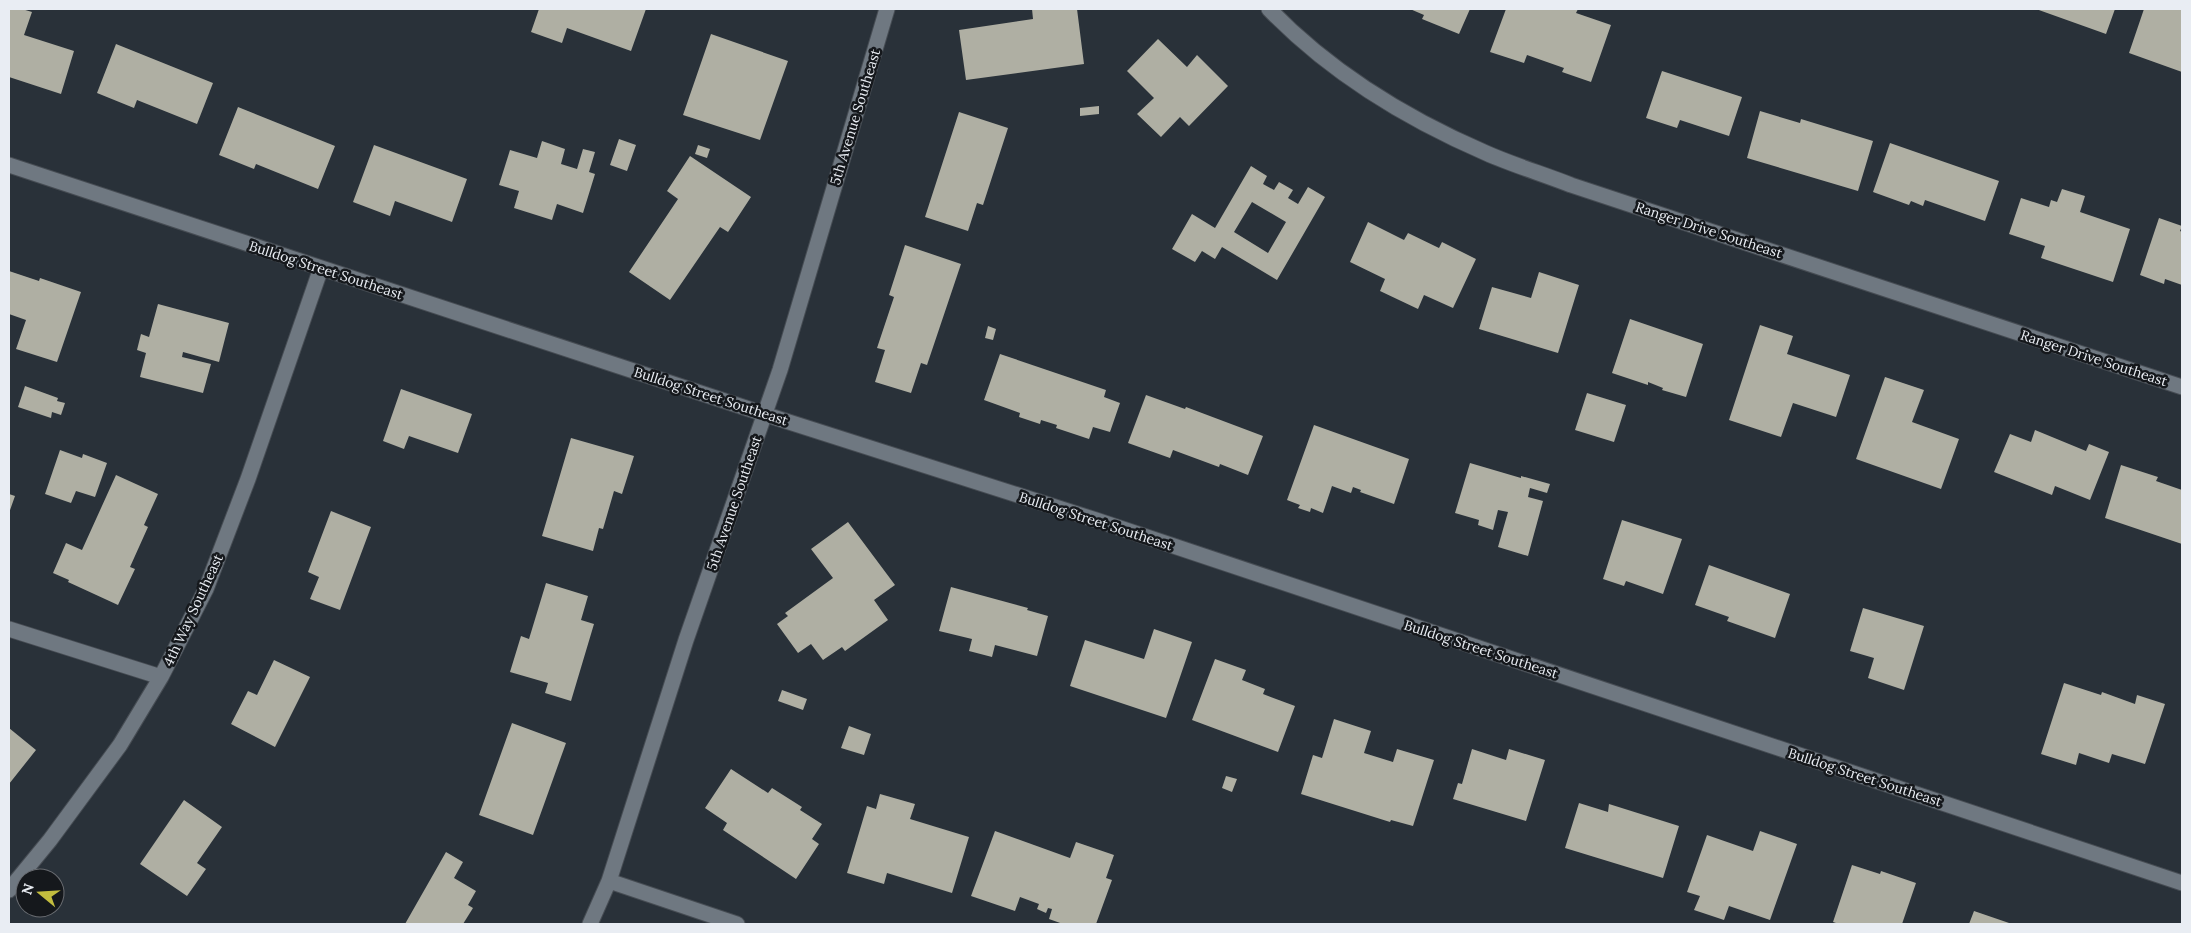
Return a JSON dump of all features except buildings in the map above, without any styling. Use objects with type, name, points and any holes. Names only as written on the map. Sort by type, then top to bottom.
[{"type":"street","name":"5th Avenue Southeast","points":[[590,924],[609,880],[686,640],[780,370],[887,9]]},
{"type":"street","name":"Ranger Drive Southeast","points":[[1269,9],[1301,40],[1370,91],[1406,114],[1486,153],[1571,185],[2182,387]]},
{"type":"street","name":"Bulldog Street Southeast","points":[[9,165],[764,414],[1115,527],[2182,883]]},
{"type":"street","name":"4th Way Southeast","points":[[9,890],[50,840],[120,745],[161,677],[209,580],[248,479],[321,268]]},
{"type":"street","points":[[9,629],[161,677]]},
{"type":"street","points":[[609,880],[737,924]]}]
